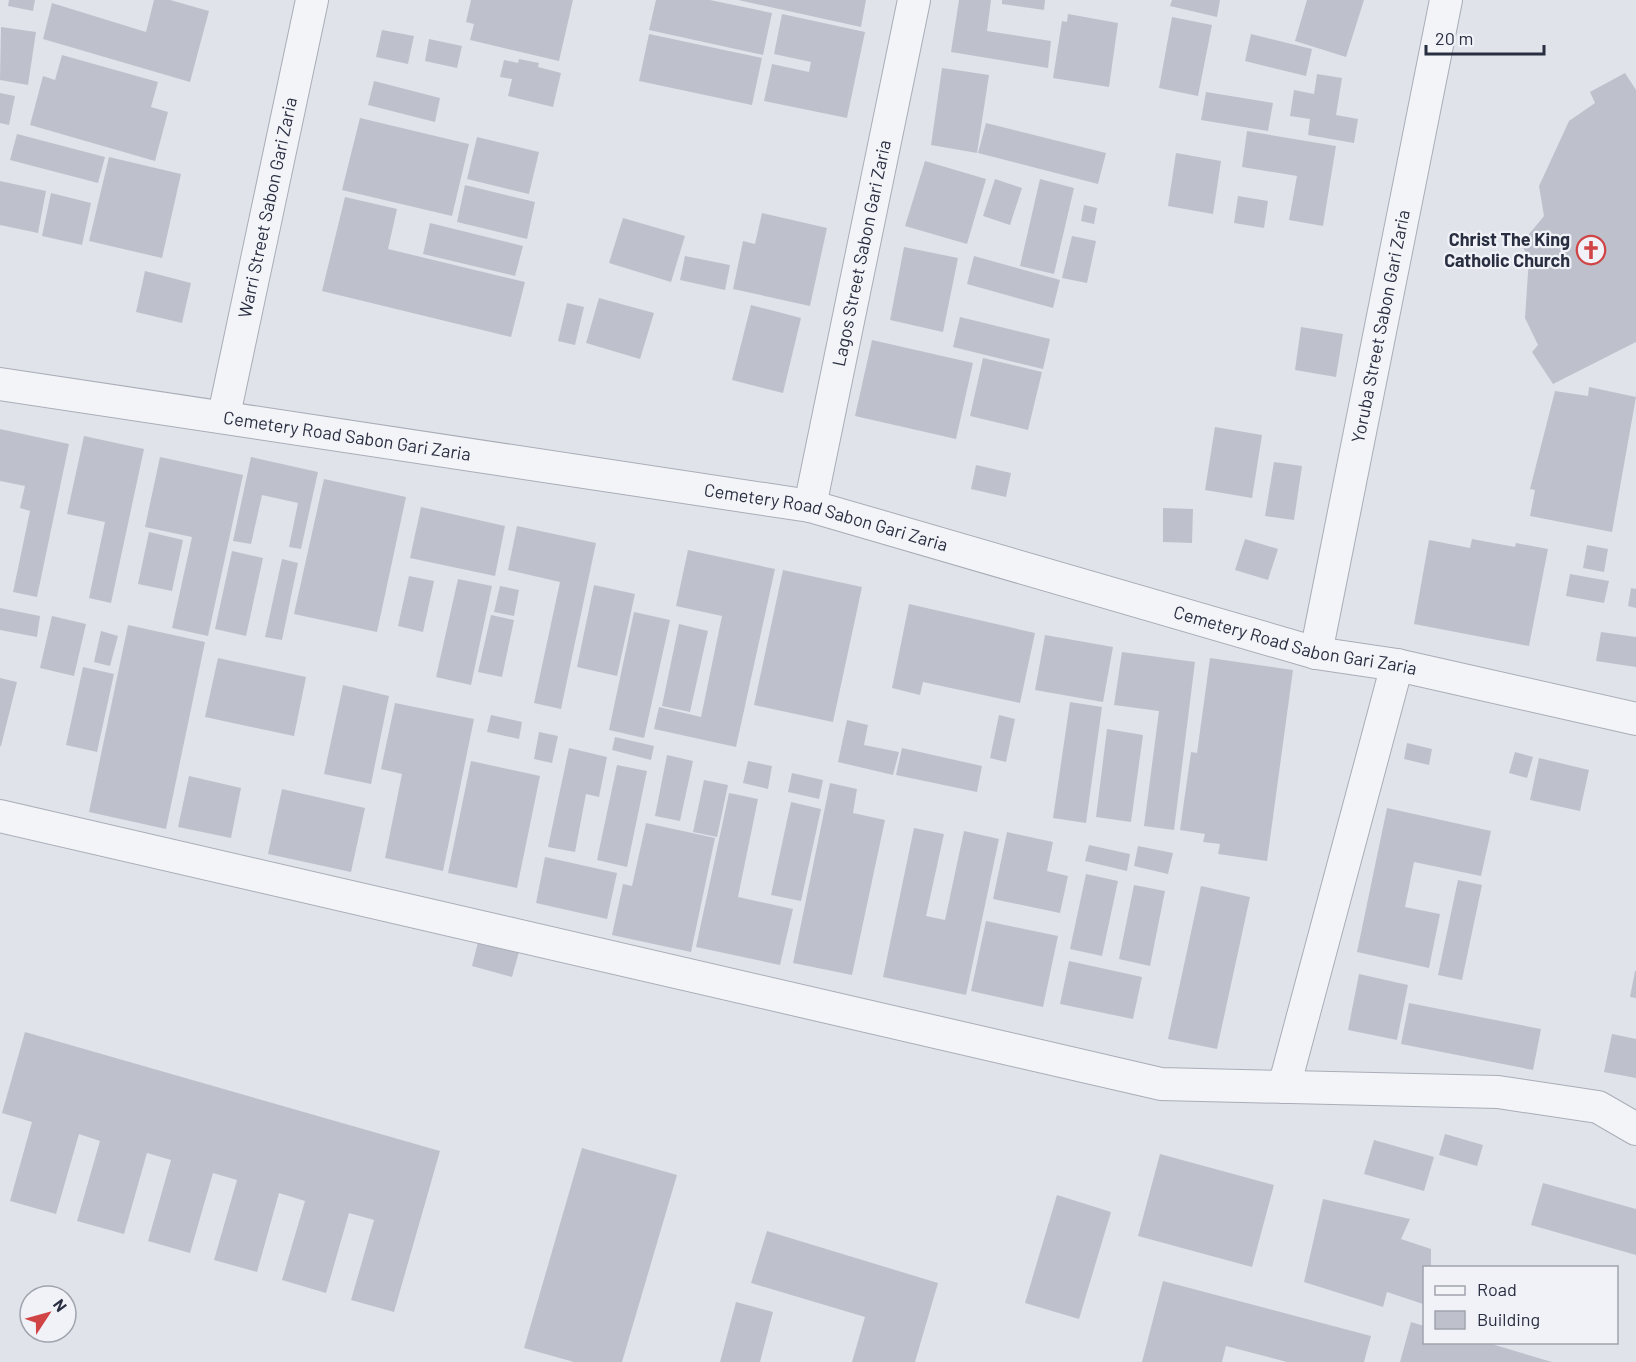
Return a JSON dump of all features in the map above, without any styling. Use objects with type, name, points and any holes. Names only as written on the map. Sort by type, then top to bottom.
[{"type":"street","name":"Warri Street Sabon Gari Zaria","points":[[224,415],[312,0]]},
{"type":"street","name":"Lagos Street Sabon Gari Zaria","points":[[810,506],[914,0]]},
{"type":"street","name":"Yoruba Street Sabon Gari Zaria","points":[[1316,653],[1446,0]]},
{"type":"street","name":"Cemetery Road Sabon Gari Zaria","points":[[0,384],[224,415],[810,506],[1316,653],[1397,665],[1636,719]]},
{"type":"street","points":[[1284,1087],[1397,665]]},
{"type":"street","points":[[0,816],[1161,1084],[1498,1092],[1598,1107],[1636,1129]]},
{"type":"building","points":[[9,0],[35,0],[33,11],[8,6]]},
{"type":"building","points":[[154,0],[170,0],[209,11],[190,82],[43,39],[52,3],[146,32]]},
{"type":"building","points":[[471,0],[573,0],[559,61],[470,40],[474,24],[466,22]]},
{"type":"building","points":[[656,0],[710,0],[772,13],[763,55],[649,30]]},
{"type":"building","points":[[738,0],[866,0],[861,27]]},
{"type":"building","points":[[959,0],[991,0],[987,31],[1051,41],[1048,68],[951,52]]},
{"type":"building","points":[[1002,0],[1045,0],[1044,10],[1002,4]]},
{"type":"building","points":[[1172,0],[1220,0],[1217,17],[1170,6]]},
{"type":"building","points":[[1307,0],[1364,0],[1346,57],[1295,41]]},
{"type":"building","points":[[782,14],[865,32],[847,118],[764,101],[772,64],[809,72],[811,62],[774,54]]},
{"type":"building","points":[[1068,14],[1118,23],[1109,87],[1053,78],[1062,21],[1067,22]]},
{"type":"building","points":[[1172,17],[1212,25],[1198,96],[1159,88]]},
{"type":"building","points":[[1,27],[36,32],[28,85],[0,80]]},
{"type":"building","points":[[382,30],[414,36],[408,64],[376,57]]},
{"type":"building","points":[[649,34],[762,58],[752,105],[639,81]]},
{"type":"building","points":[[1251,34],[1312,49],[1306,76],[1245,61]]},
{"type":"building","points":[[429,39],[462,46],[457,68],[425,61]]},
{"type":"building","points":[[62,55],[158,82],[151,107],[168,112],[155,161],[30,125],[43,76],[55,80]]},
{"type":"building","points":[[519,59],[539,63],[538,67],[561,73],[553,107],[508,96],[512,79],[500,77],[504,60],[518,63]]},
{"type":"building","points":[[942,68],[989,75],[977,153],[931,145]]},
{"type":"building","points":[[1625,73],[1636,90],[1636,342],[1553,384],[1532,352],[1538,345],[1525,318],[1529,258],[1521,244],[1544,216],[1539,186],[1569,121],[1595,103],[1590,92]]},
{"type":"building","points":[[1317,74],[1342,78],[1336,115],[1358,119],[1354,143],[1308,135],[1310,119],[1290,116],[1294,90],[1314,94]]},
{"type":"building","points":[[374,81],[440,98],[435,122],[368,105]]},
{"type":"building","points":[[1206,92],[1273,103],[1268,131],[1201,120]]},
{"type":"building","points":[[0,93],[15,96],[9,125],[0,123]]},
{"type":"building","points":[[360,118],[469,144],[452,216],[342,190]]},
{"type":"building","points":[[986,123],[1106,153],[1098,184],[978,153]]},
{"type":"building","points":[[1247,131],[1336,146],[1323,226],[1289,220],[1297,176],[1242,167]]},
{"type":"building","points":[[17,134],[105,157],[98,183],[10,160]]},
{"type":"building","points":[[477,137],[539,152],[529,194],[467,179]]},
{"type":"building","points":[[1176,153],[1221,161],[1213,214],[1168,206]]},
{"type":"building","points":[[109,157],[181,174],[162,258],[89,241]]},
{"type":"building","points":[[925,161],[986,179],[967,244],[905,226]]},
{"type":"building","points":[[995,179],[1022,188],[1010,225],[983,216]]},
{"type":"building","points":[[1040,179],[1074,188],[1054,274],[1020,266]]},
{"type":"building","points":[[0,181],[46,191],[38,233],[0,225]]},
{"type":"building","points":[[465,185],[535,202],[527,239],[457,222]]},
{"type":"building","points":[[51,193],[91,203],[82,245],[42,236]]},
{"type":"building","points":[[1238,196],[1268,201],[1264,228],[1234,223]]},
{"type":"building","points":[[345,197],[397,209],[388,249],[525,282],[511,337],[322,291]]},
{"type":"building","points":[[1084,205],[1097,208],[1094,224],[1081,221]]},
{"type":"building","points":[[762,213],[827,228],[810,306],[733,289],[743,241],[755,244]]},
{"type":"building","points":[[623,218],[685,236],[671,282],[609,263]]},
{"type":"building","points":[[430,223],[523,246],[515,276],[423,254]]},
{"type":"building","points":[[1072,236],[1096,241],[1087,283],[1062,278]]},
{"type":"building","points":[[904,247],[958,258],[943,332],[890,320]]},
{"type":"building","points":[[685,256],[730,265],[725,290],[680,280]]},
{"type":"building","points":[[974,256],[1060,280],[1053,308],[967,284]]},
{"type":"building","points":[[145,271],[191,283],[182,323],[136,312]]},
{"type":"building","points":[[599,298],[654,313],[640,359],[586,343]]},
{"type":"building","points":[[567,303],[584,307],[575,345],[558,341]]},
{"type":"building","points":[[751,305],[801,318],[783,393],[732,380]]},
{"type":"building","points":[[960,317],[1050,339],[1043,369],[953,347]]},
{"type":"building","points":[[1301,327],[1343,334],[1336,377],[1295,370]]},
{"type":"building","points":[[872,340],[973,363],[956,439],[855,416]]},
{"type":"building","points":[[983,358],[1042,372],[1028,430],[970,416]]},
{"type":"building","points":[[1589,387],[1636,397],[1612,532],[1530,516],[1535,490],[1530,489],[1555,391],[1588,396]]},
{"type":"building","points":[[1215,427],[1262,435],[1252,498],[1205,490]]},
{"type":"building","points":[[0,429],[69,444],[37,597],[13,592],[30,511],[20,508],[25,486],[0,481]]},
{"type":"building","points":[[84,436],[144,449],[111,603],[89,598],[105,522],[67,514]]},
{"type":"building","points":[[160,457],[243,475],[208,636],[172,628],[192,537],[145,527]]},
{"type":"building","points":[[251,457],[318,472],[301,549],[289,547],[298,503],[262,495],[251,544],[233,541]]},
{"type":"building","points":[[1274,462],[1302,466],[1294,520],[1265,516]]},
{"type":"building","points":[[976,465],[1011,473],[1006,497],[971,489]]},
{"type":"building","points":[[324,479],[406,497],[377,632],[294,614]]},
{"type":"building","points":[[421,507],[505,526],[495,576],[410,558]]},
{"type":"building","points":[[1163,508],[1193,509],[1192,543],[1163,542]]},
{"type":"building","points":[[517,526],[596,543],[561,709],[534,703],[560,582],[508,570]]},
{"type":"building","points":[[149,532],[183,540],[172,591],[138,584]]},
{"type":"building","points":[[1245,539],[1278,549],[1268,580],[1235,570]]},
{"type":"building","points":[[1472,539],[1515,547],[1516,543],[1548,549],[1529,646],[1414,624],[1429,540],[1470,548]]},
{"type":"building","points":[[1587,545],[1608,549],[1604,572],[1583,568]]},
{"type":"building","points":[[688,550],[775,569],[736,747],[654,729],[659,707],[701,717],[722,616],[676,606]]},
{"type":"building","points":[[232,551],[263,558],[246,636],[215,629]]},
{"type":"building","points":[[282,559],[298,563],[282,640],[265,637]]},
{"type":"building","points":[[783,570],[862,587],[833,722],[754,705]]},
{"type":"building","points":[[1570,574],[1609,581],[1604,603],[1566,596]]},
{"type":"building","points":[[409,576],[434,581],[423,632],[398,626]]},
{"type":"building","points":[[458,579],[492,586],[471,685],[436,677]]},
{"type":"building","points":[[594,585],[635,594],[617,676],[577,667]]},
{"type":"building","points":[[500,586],[519,590],[514,616],[494,612]]},
{"type":"building","points":[[1631,588],[1636,589],[1636,608],[1628,606]]},
{"type":"building","points":[[909,604],[1035,633],[1020,703],[923,682],[920,695],[892,688]]},
{"type":"building","points":[[0,608],[40,616],[37,637],[0,630]]},
{"type":"building","points":[[634,612],[670,620],[644,738],[609,730]]},
{"type":"building","points":[[491,615],[514,620],[502,677],[478,672]]},
{"type":"building","points":[[52,616],[86,624],[74,676],[40,668]]},
{"type":"building","points":[[679,624],[708,631],[690,712],[662,706]]},
{"type":"building","points":[[128,625],[205,642],[166,829],[89,812]]},
{"type":"building","points":[[101,631],[118,636],[110,666],[94,662]]},
{"type":"building","points":[[1601,632],[1636,637],[1636,667],[1596,661]]},
{"type":"building","points":[[1045,635],[1113,647],[1103,702],[1035,690]]},
{"type":"building","points":[[1122,652],[1195,662],[1174,830],[1144,826],[1159,711],[1114,705]]},
{"type":"building","points":[[218,658],[306,677],[294,736],[205,717]]},
{"type":"building","points":[[1210,658],[1293,670],[1267,861],[1218,854],[1220,844],[1203,842],[1205,834],[1180,830],[1191,752],[1197,753]]},
{"type":"building","points":[[83,667],[114,674],[97,752],[66,745]]},
{"type":"building","points":[[0,678],[17,682],[1,746],[0,746]]},
{"type":"building","points":[[343,685],[389,696],[371,784],[324,774]]},
{"type":"building","points":[[1070,702],[1102,707],[1086,823],[1053,818]]},
{"type":"building","points":[[395,703],[474,719],[443,871],[385,858],[402,774],[381,769]]},
{"type":"building","points":[[491,715],[522,722],[519,739],[487,732]]},
{"type":"building","points":[[999,715],[1015,719],[1006,762],[990,758]]},
{"type":"building","points":[[847,720],[868,725],[864,745],[899,752],[893,775],[838,762]]},
{"type":"building","points":[[1107,729],[1143,735],[1131,822],[1096,817]]},
{"type":"building","points":[[539,732],[558,736],[552,763],[534,759]]},
{"type":"building","points":[[615,737],[654,746],[651,760],[612,750]]},
{"type":"building","points":[[1407,743],[1432,749],[1429,765],[1404,759]]},
{"type":"building","points":[[569,748],[607,757],[599,797],[586,794],[575,852],[548,847]]},
{"type":"building","points":[[902,748],[982,766],[977,792],[896,775]]},
{"type":"building","points":[[1515,752],[1533,757],[1527,778],[1509,773]]},
{"type":"building","points":[[667,755],[693,761],[680,821],[655,816]]},
{"type":"building","points":[[1539,758],[1589,770],[1580,811],[1530,800]]},
{"type":"building","points":[[471,761],[540,776],[517,888],[448,873]]},
{"type":"building","points":[[748,761],[772,766],[768,789],[743,783]]},
{"type":"building","points":[[617,765],[647,771],[627,867],[597,860]]},
{"type":"building","points":[[792,773],[823,780],[819,799],[788,792]]},
{"type":"building","points":[[189,776],[241,788],[231,838],[178,827]]},
{"type":"building","points":[[704,780],[728,785],[717,837],[693,832]]},
{"type":"building","points":[[830,783],[857,789],[853,813],[885,820],[852,975],[793,963]]},
{"type":"building","points":[[282,789],[365,808],[351,872],[268,854]]},
{"type":"building","points":[[729,793],[758,799],[738,897],[793,909],[780,965],[696,947]]},
{"type":"building","points":[[791,802],[821,809],[801,901],[771,895]]},
{"type":"building","points":[[1387,808],[1491,831],[1481,876],[1414,862],[1405,907],[1440,914],[1429,968],[1357,952]]},
{"type":"building","points":[[646,823],[715,838],[691,952],[612,935],[623,884],[632,886]]},
{"type":"building","points":[[914,828],[944,834],[926,916],[945,920],[964,831],[999,839],[966,995],[883,977]]},
{"type":"building","points":[[1007,832],[1053,842],[1047,871],[1068,876],[1060,913],[993,899]]},
{"type":"building","points":[[1089,845],[1130,854],[1127,871],[1085,861]]},
{"type":"building","points":[[1138,846],[1173,853],[1168,874],[1134,866]]},
{"type":"building","points":[[545,857],[617,873],[607,919],[536,903]]},
{"type":"building","points":[[1086,874],[1118,881],[1102,956],[1070,949]]},
{"type":"building","points":[[1458,880],[1482,885],[1462,980],[1438,975]]},
{"type":"building","points":[[1134,885],[1165,891],[1150,966],[1119,959]]},
{"type":"building","points":[[1201,886],[1250,897],[1217,1049],[1168,1039]]},
{"type":"building","points":[[986,921],[1058,936],[1043,1007],[971,991]]},
{"type":"building","points":[[478,942],[519,952],[512,977],[472,966]]},
{"type":"building","points":[[1069,961],[1142,977],[1133,1019],[1060,1004]]},
{"type":"building","points":[[1636,971],[1636,998],[1630,997]]},
{"type":"building","points":[[1359,974],[1408,985],[1397,1040],[1348,1030]]},
{"type":"building","points":[[1409,1003],[1541,1029],[1533,1070],[1401,1044]]},
{"type":"building","points":[[25,1032],[440,1151],[394,1312],[351,1300],[374,1220],[349,1213],[326,1293],[282,1280],[305,1201],[279,1193],[257,1272],[214,1260],[237,1180],[213,1173],[190,1253],[148,1241],[171,1160],[147,1153],[124,1234],[77,1221],[100,1141],[79,1134],[56,1214],[10,1201],[32,1122],[2,1113]]},
{"type":"building","points":[[1612,1034],[1636,1039],[1636,1078],[1604,1072]]},
{"type":"building","points":[[1445,1134],[1483,1145],[1477,1166],[1439,1155]]},
{"type":"building","points":[[1374,1140],[1434,1157],[1424,1191],[1364,1174]]},
{"type":"building","points":[[582,1148],[677,1175],[622,1362],[574,1362],[524,1348]]},
{"type":"building","points":[[1160,1154],[1274,1185],[1252,1267],[1138,1236]]},
{"type":"building","points":[[1543,1183],[1636,1209],[1636,1255],[1531,1225]]},
{"type":"building","points":[[1057,1195],[1111,1212],[1079,1319],[1025,1303]]},
{"type":"building","points":[[1323,1199],[1410,1219],[1401,1239],[1431,1249],[1431,1266],[1423,1266],[1423,1304],[1387,1292],[1383,1307],[1304,1282]]},
{"type":"building","points":[[767,1231],[938,1283],[915,1362],[852,1362],[865,1317],[751,1283]]},
{"type":"building","points":[[1163,1281],[1371,1336],[1364,1362],[1287,1362],[1226,1346],[1222,1362],[1142,1362]]},
{"type":"building","points":[[736,1302],[773,1312],[760,1362],[720,1362]]},
{"type":"building","points":[[1411,1322],[1423,1326],[1423,1344],[1492,1344],[1552,1362],[1400,1362]]},
{"type":"place","name":"Christ The King Catholic Church","points":[[1591,250]]}]
